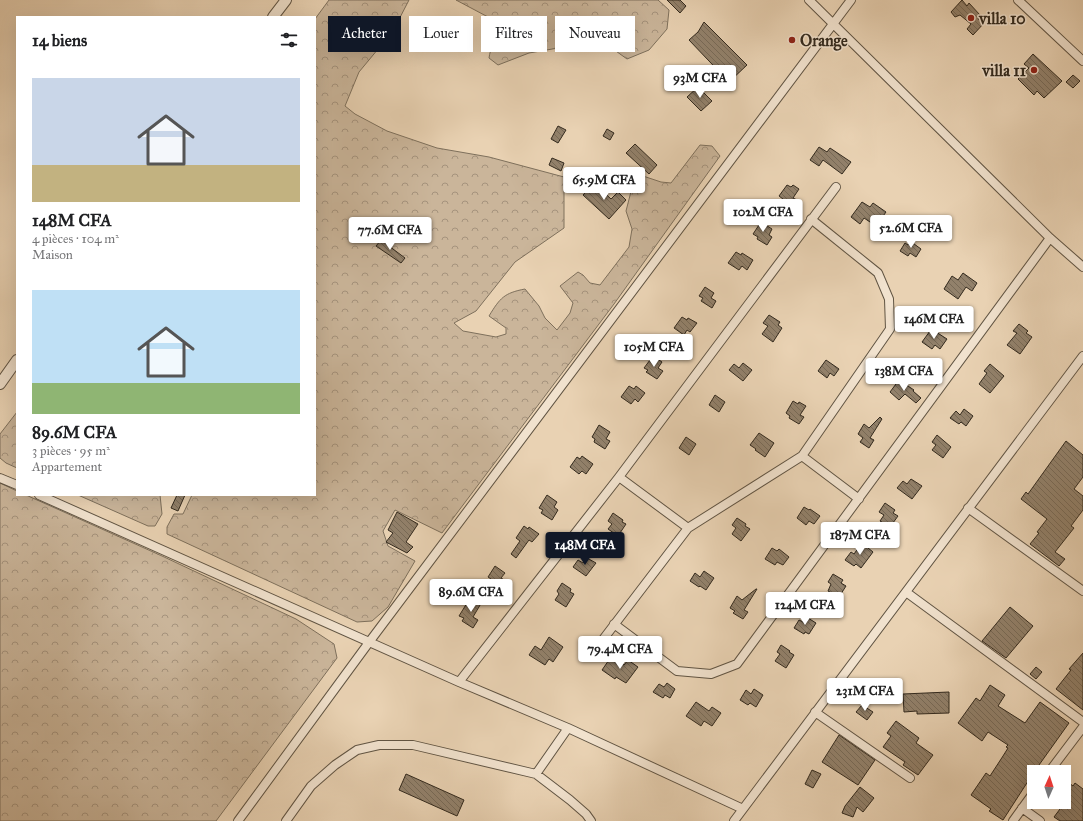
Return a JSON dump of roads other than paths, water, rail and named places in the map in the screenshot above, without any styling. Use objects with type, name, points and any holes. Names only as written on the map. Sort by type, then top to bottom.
[{"type":"street","points":[[274,16],[286,0]]},
{"type":"street","points":[[809,0],[1050,238],[1083,267]]},
{"type":"street","points":[[238,821],[370,642],[851,0]]},
{"type":"street","points":[[1018,0],[1083,61]]},
{"type":"street","points":[[459,682],[619,477],[836,187]]},
{"type":"street","points":[[598,646],[688,528],[802,456],[890,329],[889,299],[878,273],[812,219]]},
{"type":"street","points":[[614,624],[677,671],[711,674],[737,664],[1050,238]]},
{"type":"street","points":[[734,821],[1083,356]]},
{"type":"street","points":[[0,384],[16,361]]},
{"type":"street","points":[[802,456],[859,499]]},
{"type":"street","points":[[619,477],[688,528]]},
{"type":"street","points":[[0,478],[16,486]]},
{"type":"street","points":[[40,496],[459,682],[568,728],[743,809]]},
{"type":"street","points":[[968,508],[1083,591]]},
{"type":"street","points":[[906,592],[1083,722]]},
{"type":"street","points":[[815,712],[910,778]]},
{"type":"street","points":[[1054,765],[1083,727]]},
{"type":"street","points":[[536,774],[568,728]]},
{"type":"street","points":[[286,821],[311,786],[335,765],[357,750],[379,745],[413,745],[536,774],[570,800],[591,821]]},
{"type":"street","points":[[1012,821],[1027,801]]},
{"type":"street","points":[[1022,808],[1040,821]]},
{"type":"place","name":"villa 10","points":[[971,18]]},
{"type":"place","name":"Orange","points":[[792,40]]},
{"type":"place","name":"villa 11","points":[[1034,70]]}]
